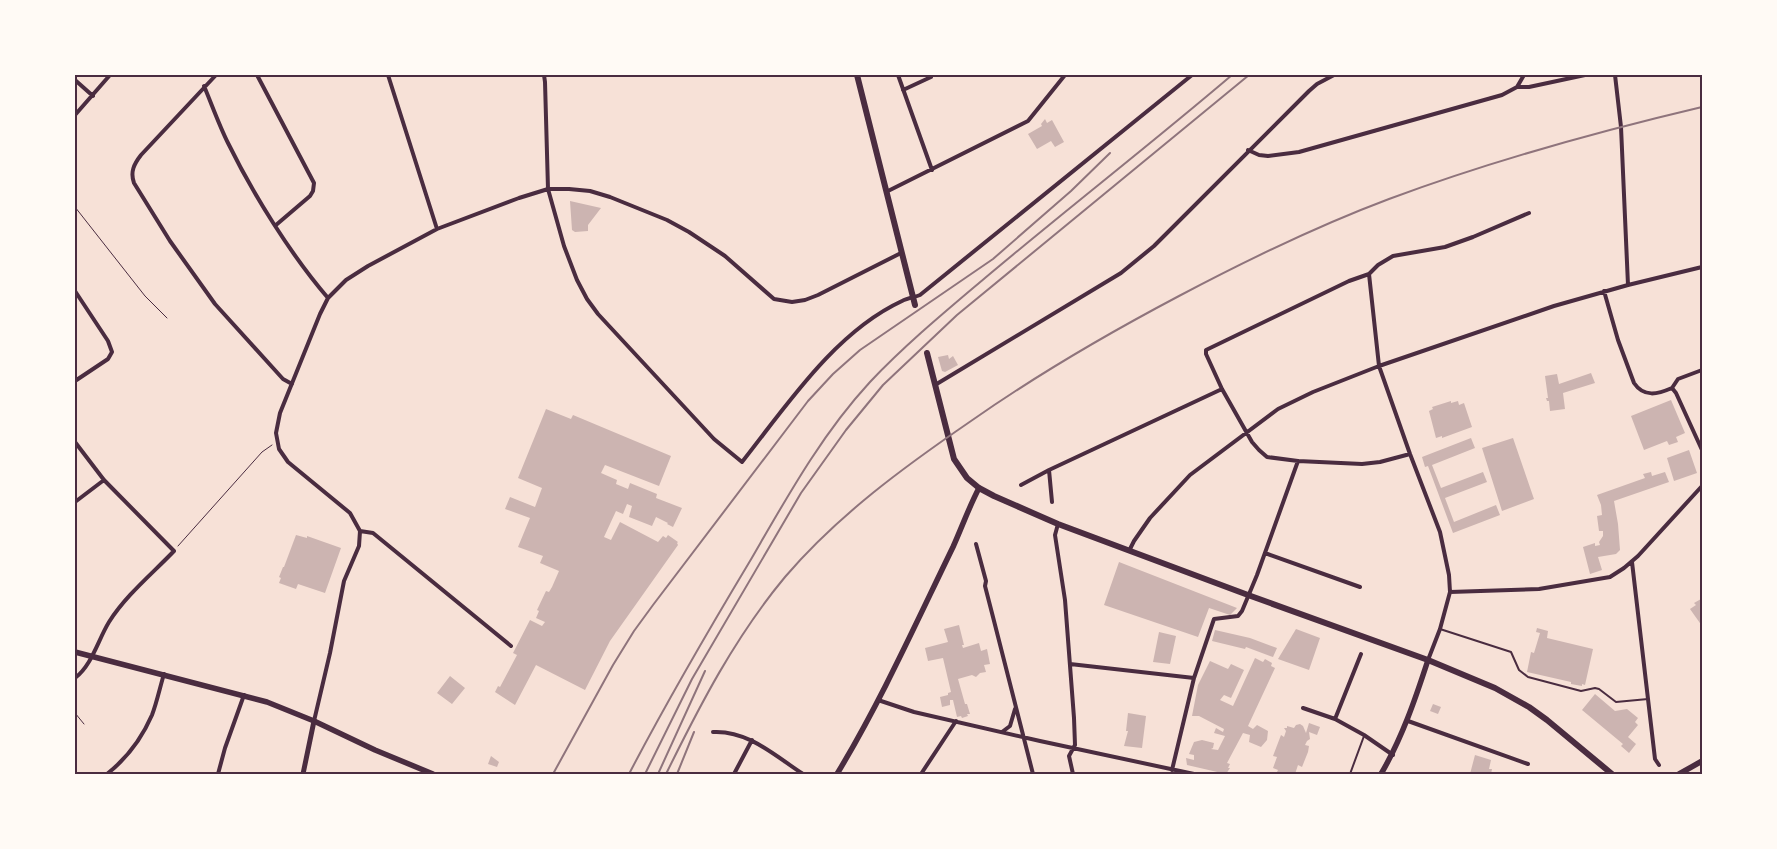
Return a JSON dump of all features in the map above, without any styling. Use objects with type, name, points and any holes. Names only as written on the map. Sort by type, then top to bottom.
[{"type":"main road","points":[[857,75],[914,301]]},
{"type":"main road","points":[[927,353],[954,459],[967,478],[979,488],[1058,524],[1428,660],[1495,688],[1529,707],[1547,720],[1612,774]]},
{"type":"main road","points":[[838,774],[878,700],[954,544],[970,504],[979,488]]},
{"type":"main road","points":[[75,652],[267,702],[432,774]]},
{"type":"main road","points":[[1382,774],[1393,755],[1408,721],[1428,660]]},
{"type":"main road","points":[[1679,774],[1702,761]]},
{"type":"street","points":[[75,115],[110,75]]},
{"type":"street","points":[[216,75],[141,155],[134,166],[132,177],[170,241],[215,304],[283,379],[292,384]]},
{"type":"street","points":[[257,75],[314,183],[310,196],[276,225]]},
{"type":"street","points":[[388,75],[437,230]]},
{"type":"street","points":[[544,75],[548,189],[564,246],[577,280],[598,314],[714,439],[742,462],[817,367],[832,351],[871,320],[903,300],[914,301],[1192,75]]},
{"type":"street","points":[[898,75],[932,170]]},
{"type":"street","points":[[886,192],[1028,121],[1065,75]]},
{"type":"street","points":[[935,385],[1121,273],[1156,244],[1308,91],[1334,75]]},
{"type":"street","points":[[1248,150],[1259,155],[1268,156],[1299,152],[1502,95],[1516,87],[1524,75]]},
{"type":"street","points":[[1516,87],[1529,87],[1585,75]]},
{"type":"street","points":[[1615,75],[1621,130],[1628,285]]},
{"type":"street","points":[[903,90],[931,78]]},
{"type":"street","points":[[75,80],[92,96]]},
{"type":"street","points":[[204,86],[228,142],[276,225],[306,270],[328,298]]},
{"type":"street","points":[[303,774],[344,581],[359,546],[360,531],[350,513],[288,462],[279,449],[277,423],[328,298],[346,280],[368,266],[437,230],[518,198],[548,189],[590,191],[610,196],[667,220],[689,232],[724,256],[774,299],[783,301],[798,302],[818,295],[901,253]]},
{"type":"street","points":[[1410,454],[1380,462],[1362,464],[1298,461],[1267,457],[1259,450],[1239,419],[1222,389],[1206,354],[1206,350],[1349,281],[1369,274],[1378,265],[1393,256],[1445,247],[1529,214]]},
{"type":"street","points":[[1129,551],[1150,518],[1190,475],[1278,409],[1313,392],[1379,366],[1559,304],[1702,267]]},
{"type":"street","points":[[1369,274],[1379,366],[1440,532],[1449,575],[1450,592],[1440,628],[1428,660]]},
{"type":"street","points":[[75,291],[108,341],[112,352],[110,357],[75,381]]},
{"type":"street","points":[[1604,292],[1620,346],[1638,389],[1647,394],[1659,393],[1672,388],[1678,379],[1702,370]]},
{"type":"street","points":[[1672,388],[1679,398],[1702,450]]},
{"type":"street","points":[[1021,485],[1222,389]]},
{"type":"street","points":[[75,442],[104,480],[174,551],[121,606],[109,622],[91,656],[75,678]]},
{"type":"street","points":[[1172,770],[1194,678],[1214,619],[1238,616],[1265,553],[1298,461]]},
{"type":"street","points":[[1049,470],[1052,502]]},
{"type":"street","points":[[75,502],[104,480]]},
{"type":"street","points":[[1450,592],[1539,589],[1599,580],[1616,574],[1632,562],[1702,486]]},
{"type":"street","points":[[1058,524],[1055,535],[1065,600],[1075,745],[1070,756],[1073,774]]},
{"type":"street","points":[[360,531],[374,533],[511,646]]},
{"type":"street","points":[[976,544],[1033,774]]},
{"type":"street","points":[[1265,553],[1360,587]]},
{"type":"street","points":[[1632,562],[1655,759],[1659,764]]},
{"type":"street","points":[[1335,719],[1360,654]]},
{"type":"street","points":[[1070,664],[1194,678]]},
{"type":"street","points":[[107,774],[119,764],[138,740],[152,715],[164,674]]},
{"type":"street","points":[[218,774],[244,695]]},
{"type":"street","points":[[878,700],[908,710],[1024,738],[1194,774]]},
{"type":"street","points":[[1001,732],[1010,726],[1015,707]]},
{"type":"street","points":[[1303,708],[1335,719],[1364,735],[1393,755]]},
{"type":"street","points":[[1408,721],[1528,764]]},
{"type":"street","points":[[921,774],[956,722]]},
{"type":"street","points":[[713,732],[726,732],[752,740],[803,774]]},
{"type":"street","points":[[734,774],[752,740]]},
{"type":"lane","points":[[1440,628],[1511,652],[1519,670],[1528,676],[1581,692],[1595,688],[1599,689],[1616,702],[1648,699]]},
{"type":"lane","points":[[1350,774],[1364,735]]},
{"type":"path","points":[[75,207],[145,296],[167,318]]},
{"type":"path","points":[[174,551],[262,452],[277,441]]},
{"type":"path","points":[[75,713],[84,724]]},
{"type":"building","points":[[1045,119],[1047,123],[1052,120],[1064,142],[1055,147],[1051,141],[1037,149],[1028,134],[1042,126],[1041,124]]},
{"type":"building","points":[[570,201],[601,208],[588,225],[588,231],[575,232],[572,230]]},
{"type":"building","points":[[948,355],[949,359],[953,356],[958,365],[945,372],[942,371],[938,357]]},
{"type":"building","points":[[1591,373],[1595,383],[1563,393],[1565,409],[1550,411],[1549,401],[1546,398],[1548,398],[1545,376],[1557,374],[1559,384]]},
{"type":"building","points":[[1671,400],[1685,433],[1676,437],[1678,442],[1669,445],[1667,441],[1644,450],[1631,416]]},
{"type":"building","points":[[1451,401],[1451,403],[1458,401],[1459,405],[1464,403],[1472,427],[1442,438],[1442,436],[1436,438],[1429,411],[1433,409],[1432,407]]},
{"type":"building","points":[[546,409],[571,419],[573,415],[671,456],[659,486],[605,465],[601,473],[617,480],[616,484],[628,489],[630,483],[657,494],[656,498],[682,508],[673,527],[656,517],[652,526],[629,517],[632,506],[627,504],[623,514],[616,511],[604,537],[611,540],[620,522],[658,542],[663,536],[666,538],[668,535],[678,542],[678,545],[610,641],[585,690],[536,665],[515,705],[495,692],[498,686],[500,687],[517,655],[513,653],[530,620],[542,626],[545,622],[536,618],[539,611],[537,610],[546,591],[549,592],[552,587],[559,571],[540,563],[543,556],[518,547],[530,518],[505,509],[510,497],[535,507],[542,488],[518,478]]},
{"type":"building","points":[[1471,438],[1475,448],[1432,465],[1441,488],[1483,472],[1487,482],[1445,498],[1454,522],[1496,505],[1500,515],[1453,533],[1428,466],[1425,467],[1422,457]]},
{"type":"building","points":[[1513,438],[1534,499],[1502,511],[1482,448]]},
{"type":"building","points":[[1689,450],[1697,473],[1674,481],[1667,458]]},
{"type":"building","points":[[1651,472],[1652,476],[1665,472],[1669,482],[1614,501],[1620,550],[1616,554],[1598,557],[1602,570],[1590,574],[1583,547],[1595,543],[1595,546],[1600,545],[1599,542],[1603,536],[1603,531],[1599,531],[1597,516],[1602,515],[1597,495],[1645,478],[1643,474]]},
{"type":"building","points":[[296,535],[307,538],[307,536],[341,548],[325,593],[298,584],[296,589],[279,583],[281,578],[279,577]]},
{"type":"building","points":[[1119,562],[1237,608],[1230,615],[1209,608],[1198,637],[1104,605]]},
{"type":"building","points":[[1701,599],[1702,626],[1690,609],[1696,605],[1694,603]]},
{"type":"building","points":[[959,625],[963,648],[979,643],[981,651],[987,649],[990,664],[984,665],[986,672],[980,673],[976,677],[972,675],[958,679],[970,714],[962,718],[961,716],[957,717],[953,700],[950,700],[950,705],[942,707],[940,697],[951,692],[943,658],[928,661],[925,648],[948,642],[944,629]]},
{"type":"building","points":[[1537,628],[1548,631],[1547,638],[1593,649],[1585,685],[1571,684],[1571,682],[1527,672],[1531,652],[1534,653],[1540,633],[1536,632]]},
{"type":"building","points":[[1296,629],[1320,638],[1309,670],[1278,659]]},
{"type":"building","points":[[1215,630],[1250,638],[1277,648],[1273,657],[1246,647],[1245,649],[1212,641]]},
{"type":"building","points":[[1159,632],[1176,636],[1170,664],[1153,662]]},
{"type":"building","points":[[1255,658],[1263,662],[1265,659],[1272,663],[1271,666],[1275,668],[1248,726],[1253,729],[1257,725],[1268,731],[1267,740],[1261,747],[1249,742],[1250,735],[1243,733],[1227,763],[1230,764],[1228,768],[1230,768],[1226,774],[1187,765],[1186,758],[1194,760],[1194,755],[1189,754],[1194,742],[1202,740],[1214,743],[1211,749],[1218,750],[1225,736],[1214,733],[1216,728],[1223,732],[1224,729],[1199,716],[1192,716],[1198,685],[1210,661],[1228,669],[1231,664],[1244,670],[1231,698],[1224,695],[1220,700],[1233,706]]},
{"type":"building","points":[[450,676],[465,688],[452,704],[437,693]]},
{"type":"building","points":[[1595,694],[1615,711],[1627,709],[1638,718],[1635,722],[1638,725],[1628,737],[1636,744],[1629,753],[1621,746],[1623,744],[1582,710]]},
{"type":"building","points":[[1433,704],[1441,707],[1438,714],[1430,711]]},
{"type":"building","points":[[1128,713],[1146,716],[1142,748],[1124,746],[1128,731],[1126,731]]},
{"type":"building","points":[[1309,723],[1320,727],[1317,735],[1309,732],[1310,739],[1305,745],[1309,746],[1308,752],[1302,767],[1298,765],[1295,774],[1277,772],[1278,770],[1273,768],[1277,757],[1273,756],[1281,735],[1284,737],[1286,731],[1284,728],[1287,728],[1287,726],[1294,728],[1300,724],[1306,733]]},
{"type":"building","points":[[1475,755],[1491,760],[1489,769],[1492,769],[1491,774],[1470,774]]},
{"type":"building","points":[[491,756],[499,762],[497,767],[488,764]]},
{"type":"railway","points":[[629,774],[688,666],[791,491],[820,446],[852,402],[884,368],[941,315],[1232,75]]},
{"type":"railway","points":[[645,774],[692,679],[801,493],[846,430],[883,385],[957,315],[1249,75]]},
{"type":"railway","points":[[666,774],[705,697],[734,648],[767,600],[805,554],[849,513],[897,474],[946,438],[1022,387],[1152,310],[1282,244],[1335,220],[1466,172],[1583,137],[1702,107]]},
{"type":"railway","points":[[553,774],[613,665],[634,631],[808,401],[833,374],[860,350],[993,259],[1071,191],[1110,153]]},
{"type":"railway","points":[[658,774],[705,671]]},
{"type":"railway","points":[[677,774],[694,732]]}]
